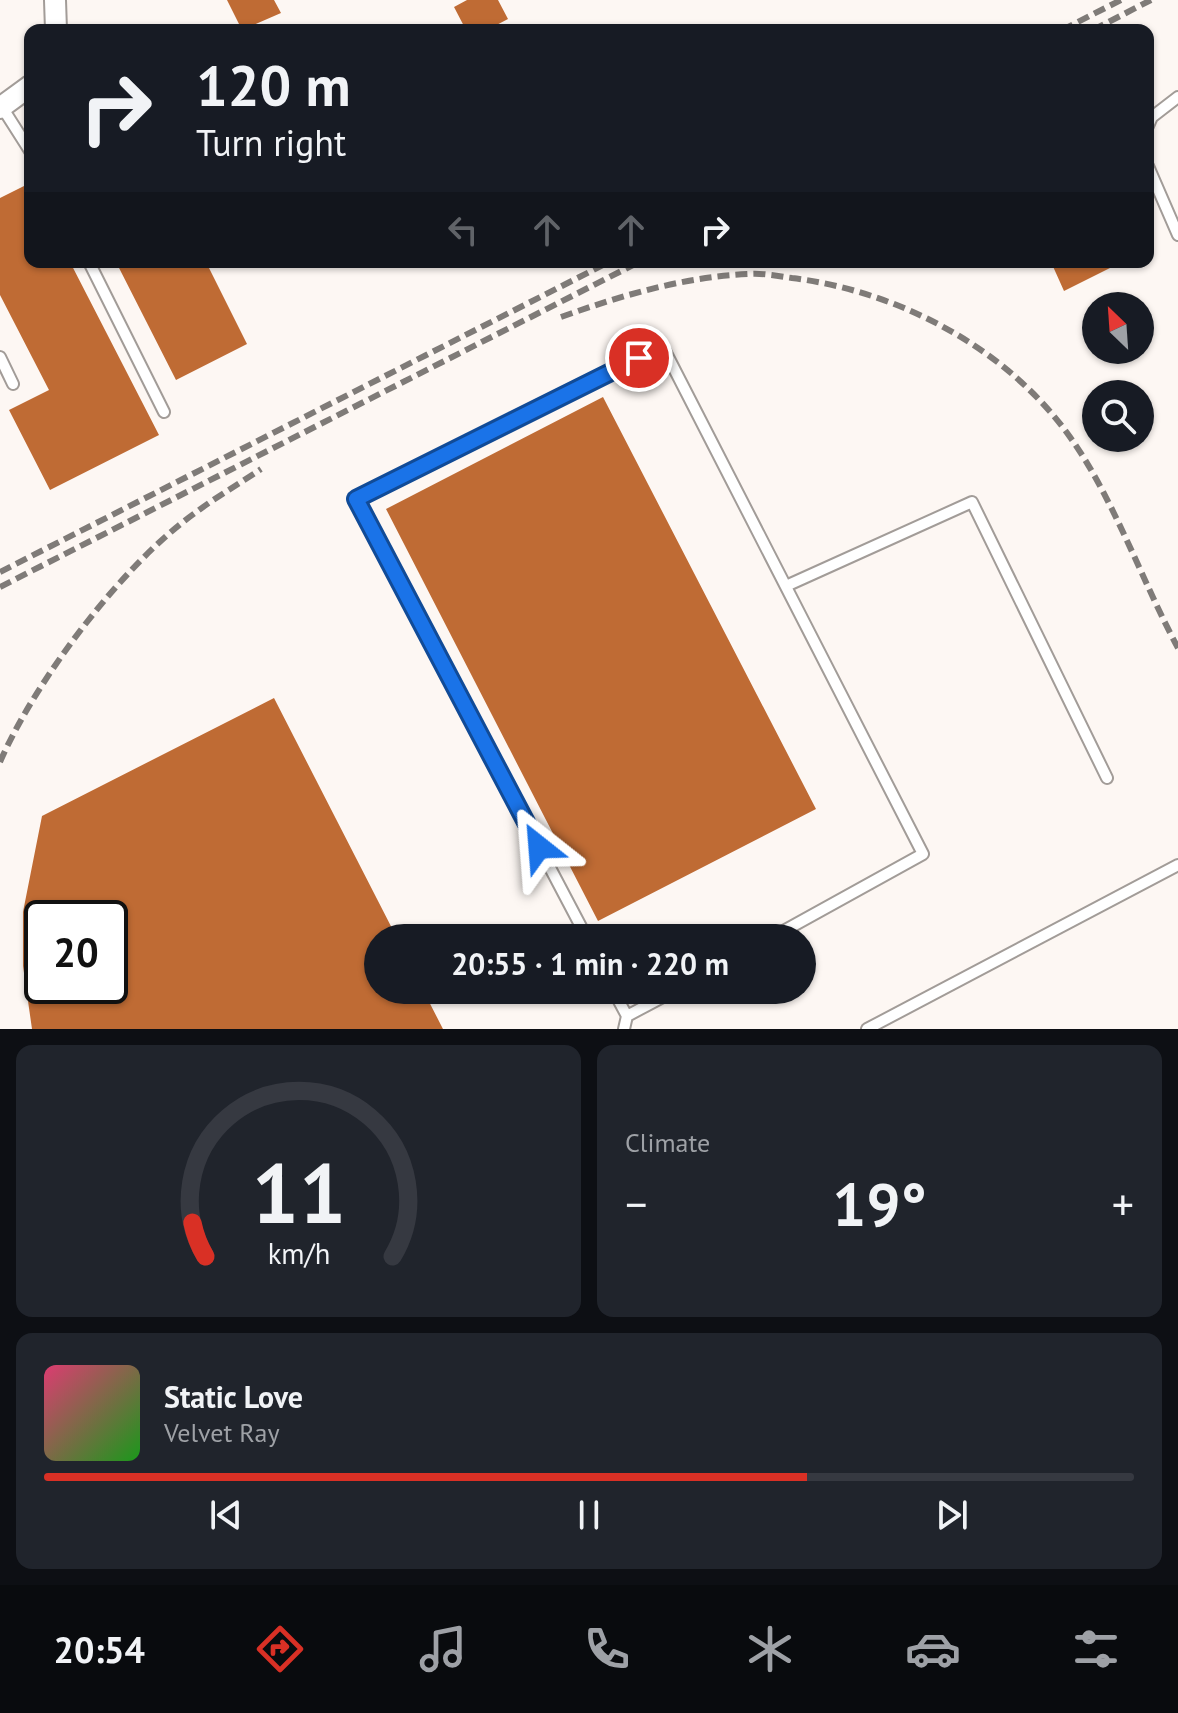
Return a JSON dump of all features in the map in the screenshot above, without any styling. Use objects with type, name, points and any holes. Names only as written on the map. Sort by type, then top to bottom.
[{"type":"street","points":[[55,0],[56,24]]},
{"type":"street","points":[[1,107],[24,90]]},
{"type":"lane","points":[[1154,115],[1178,97]]},
{"type":"lane","points":[[1,107],[24,142]]},
{"type":"lane","points":[[1154,180],[1178,235]]},
{"type":"lane","points":[[92,268],[164,412]]},
{"type":"lane","points":[[580,924],[356,499],[663,347],[923,854],[796,924]]},
{"type":"lane","points":[[0,357],[13,384]]},
{"type":"lane","points":[[786,586],[972,502],[1107,778]]},
{"type":"lane","points":[[867,1029],[1178,865]]},
{"type":"lane","points":[[621,1004],[627,1016],[624,1029]]},
{"type":"lane","points":[[627,1016],[650,1004]]},
{"type":"building","points":[[227,0],[274,0],[281,13],[256,24],[239,24]]},
{"type":"building","points":[[467,0],[498,0],[508,19],[498,24],[463,24],[454,7]]},
{"type":"building","points":[[24,186],[24,268],[73,268],[159,435],[50,490],[9,410],[49,390],[0,295],[0,198]]},
{"type":"building","points":[[119,268],[209,268],[247,344],[176,380]]},
{"type":"building","points":[[1054,268],[1110,268],[1064,291]]},
{"type":"building","points":[[603,397],[816,809],[598,921],[386,509]]},
{"type":"building","points":[[274,698],[390,924],[364,924],[364,1004],[430,1004],[443,1029],[32,1029],[28,1004],[128,1004],[128,900],[25,900],[42,816]]},
{"type":"building","points":[[24,907],[24,973],[23,966]]},
{"type":"railway","points":[[1074,24],[1121,0]]},
{"type":"railway","points":[[1105,24],[1151,0]]},
{"type":"railway","points":[[0,572],[597,268]]},
{"type":"railway","points":[[0,587],[627,268]]},
{"type":"railway","points":[[561,317],[677,283],[760,274],[832,285],[871,296],[947,329],[1015,376],[1070,437],[1114,512],[1178,648]]},
{"type":"railway","points":[[0,762],[35,696],[111,593],[167,535],[261,469]]},
{"type":"route","points":[[539,847],[356,499],[639,358]]}]
